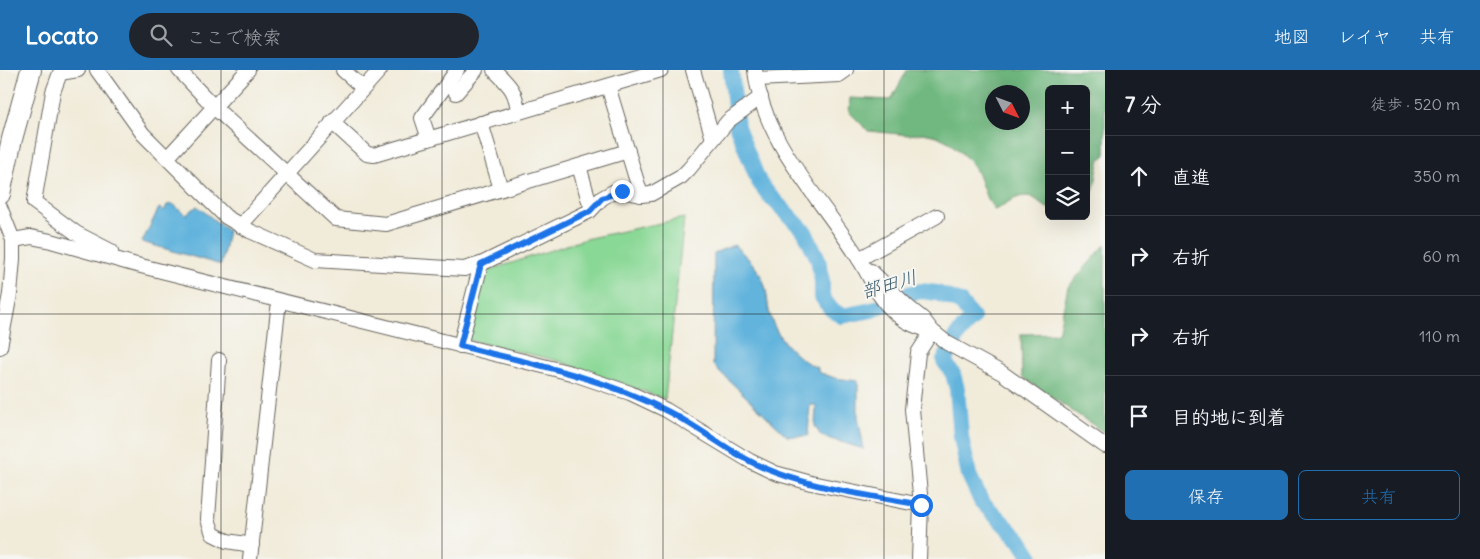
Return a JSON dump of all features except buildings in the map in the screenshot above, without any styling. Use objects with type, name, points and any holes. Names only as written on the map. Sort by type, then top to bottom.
[{"type":"highway","points":[[0,194],[12,139],[31,70]]},
{"type":"street","points":[[78,70],[60,73],[53,92],[34,202],[76,232],[133,264]]},
{"type":"street","points":[[97,70],[143,134],[226,217],[240,226],[315,260],[464,269],[481,264],[590,211],[602,198],[613,192],[622,191],[641,196],[651,194],[681,177],[728,121],[761,96]]},
{"type":"street","points":[[179,70],[214,107],[336,219],[386,224],[628,151]]},
{"type":"street","points":[[167,158],[248,70]]},
{"type":"street","points":[[343,70],[363,88]]},
{"type":"street","points":[[240,226],[380,70]]},
{"type":"street","points":[[429,139],[422,118],[457,70]]},
{"type":"street","points":[[456,93],[476,70]]},
{"type":"street","points":[[494,70],[512,87],[517,98],[518,112]]},
{"type":"street","points":[[332,122],[367,154],[374,155],[661,70]]},
{"type":"street","points":[[693,70],[713,139]]},
{"type":"street","points":[[846,70],[839,76],[756,74],[761,96],[772,126],[785,150],[859,259],[885,293],[892,310],[911,326],[932,331]]},
{"type":"street","points":[[608,86],[641,196]]},
{"type":"street","points":[[481,123],[501,189]]},
{"type":"street","points":[[579,166],[589,201],[594,206]]},
{"type":"street","points":[[0,207],[11,235],[10,294],[0,347]]},
{"type":"street","points":[[859,259],[937,216]]},
{"type":"street","points":[[11,235],[51,241],[133,264],[571,373],[630,393],[666,410],[743,457],[775,473],[811,483],[921,505]]},
{"type":"street","points":[[460,346],[481,264]]},
{"type":"street","points":[[885,293],[908,307],[923,319],[932,331],[953,346],[1002,373],[1105,446]]},
{"type":"street","points":[[219,360],[208,519],[213,534],[251,552],[279,300]]},
{"type":"street","points":[[920,559],[921,505],[912,409],[918,353],[932,331]]},
{"type":"green space","points":[[907,70],[1105,70],[1105,156],[1100,159],[1090,201],[1090,85],[1045,85],[1045,206],[1032,197],[1022,196],[995,210],[987,199],[977,172],[969,160],[949,142],[937,136],[923,133],[909,135],[868,131],[849,112],[850,98],[891,100]]},
{"type":"green space","points":[[684,218],[665,399],[559,361],[465,339],[484,272],[585,239]]},
{"type":"green space","points":[[1105,245],[1105,433],[1022,377],[1021,334],[1058,333],[1068,287]]},
{"type":"water","points":[[173,204],[186,215],[197,206],[228,231],[221,265],[142,242],[159,208],[164,211],[167,205]]},
{"type":"water","points":[[734,245],[753,264],[762,278],[772,320],[787,345],[801,359],[818,368],[818,372],[835,378],[858,381],[858,417],[864,449],[821,436],[815,426],[816,405],[810,405],[808,436],[787,436],[713,365],[714,253]]},
{"type":"waterway","name":"部田川","points":[[731,70],[737,127],[759,182],[805,232],[818,259],[822,281],[822,297],[831,309],[842,316],[872,310],[908,294],[921,291],[937,293],[960,302],[973,318],[958,334],[944,361],[953,374],[957,389],[961,437],[969,475],[981,501],[1020,540],[1032,559]]},
{"type":"route","points":[[622,191],[613,192],[602,198],[590,211],[481,264],[460,346],[571,373],[630,393],[666,410],[730,450],[775,473],[811,483],[921,505]]}]
